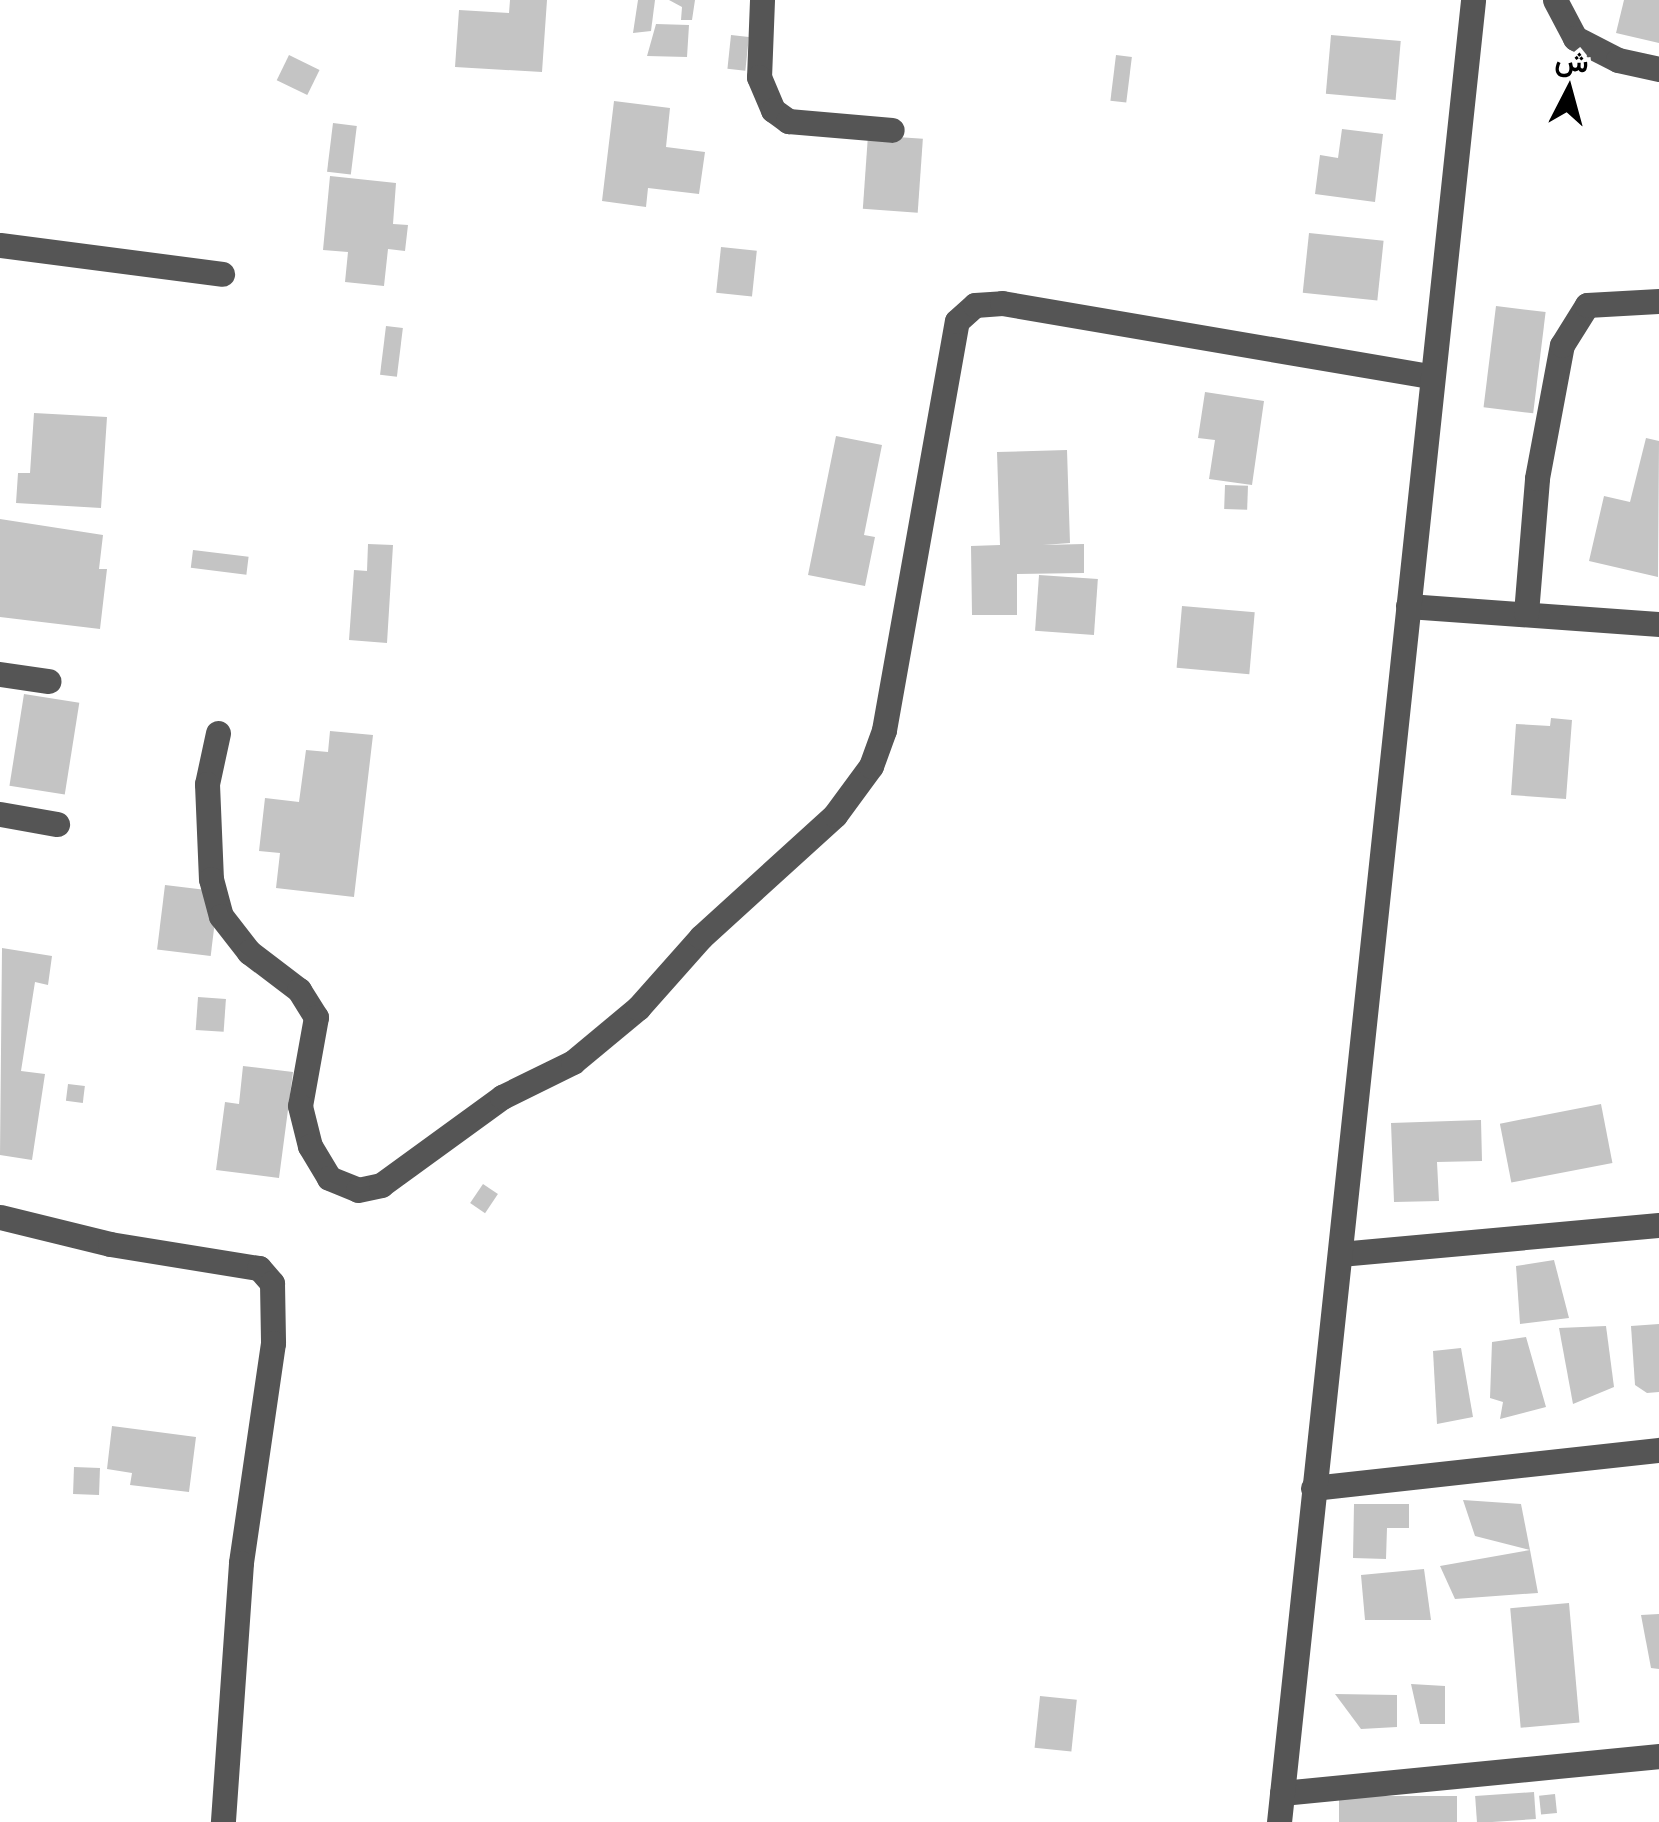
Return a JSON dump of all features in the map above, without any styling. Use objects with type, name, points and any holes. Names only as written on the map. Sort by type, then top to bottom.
[{"type":"street","points":[[762,0],[758,76],[773,110],[788,120],[892,130]]},
{"type":"street","points":[[1279,1822],[1473,0]]},
{"type":"street","points":[[1556,0],[1575,38],[1618,60],[1659,69]]},
{"type":"street","points":[[0,245],[222,274]]},
{"type":"street","points":[[1526,613],[1537,478],[1562,345],[1588,305],[1659,301]]},
{"type":"street","points":[[218,732],[207,784],[210,879],[222,916],[249,952],[299,990],[316,1016],[300,1106],[310,1146],[329,1178],[358,1190],[381,1185],[502,1097],[572,1062],[638,1008],[701,937],[835,815],[871,766],[884,730],[958,321],[975,304],[1002,303],[1431,376]]},
{"type":"street","points":[[1408,606],[1659,624]]},
{"type":"street","points":[[0,674],[48,681]]},
{"type":"street","points":[[0,814],[57,824]]},
{"type":"street","points":[[0,1217],[110,1244],[259,1268],[272,1283],[272,1343],[241,1563],[224,1822]]},
{"type":"street","points":[[1340,1254],[1659,1225]]},
{"type":"street","points":[[1314,1488],[1659,1450]]},
{"type":"street","points":[[1282,1793],[1659,1756]]},
{"type":"building","points":[[510,0],[547,0],[542,72],[455,67],[459,10],[509,13]]},
{"type":"building","points":[[638,0],[655,0],[651,31],[633,33]]},
{"type":"building","points":[[669,0],[695,0],[692,20],[681,20],[682,7]]},
{"type":"building","points":[[1624,0],[1659,0],[1659,43],[1616,33]]},
{"type":"building","points":[[656,24],[689,25],[687,57],[647,56]]},
{"type":"building","points":[[731,35],[749,37],[745,71],[727,69]]},
{"type":"building","points":[[1331,35],[1401,41],[1396,100],[1326,94]]},
{"type":"building","points":[[289,55],[320,70],[307,95],[277,80]]},
{"type":"building","points":[[1116,55],[1132,57],[1126,103],[1110,101]]},
{"type":"building","points":[[614,101],[670,108],[666,147],[705,152],[699,194],[648,188],[646,207],[602,201]]},
{"type":"building","points":[[333,123],[357,126],[351,175],[327,172]]},
{"type":"building","points":[[1342,129],[1383,134],[1375,202],[1315,194],[1320,155],[1338,158]]},
{"type":"building","points":[[868,135],[923,139],[918,213],[863,209]]},
{"type":"building","points":[[330,176],[396,183],[393,224],[408,225],[405,251],[388,249],[384,286],[345,282],[348,252],[323,250]]},
{"type":"building","points":[[1309,233],[1384,241],[1377,301],[1303,293]]},
{"type":"building","points":[[721,247],[757,251],[752,297],[716,293]]},
{"type":"building","points":[[1496,306],[1546,312],[1533,413],[1484,407]]},
{"type":"building","points":[[386,326],[403,328],[397,377],[380,375]]},
{"type":"building","points":[[1205,392],[1264,401],[1252,485],[1209,479],[1215,440],[1198,438]]},
{"type":"building","points":[[34,413],[107,417],[101,508],[16,503],[18,473],[30,473]]},
{"type":"building","points":[[836,436],[882,445],[864,535],[875,537],[865,586],[808,575]]},
{"type":"building","points":[[1646,438],[1659,441],[1658,577],[1589,561],[1604,496],[1630,502]]},
{"type":"building","points":[[1067,450],[1070,543],[1043,545],[1084,544],[1084,573],[1017,574],[1017,615],[972,615],[971,546],[1000,545],[997,452]]},
{"type":"building","points":[[1225,485],[1248,486],[1247,510],[1224,509]]},
{"type":"building","points":[[0,519],[103,535],[99,569],[107,569],[100,629],[0,617]]},
{"type":"building","points":[[368,544],[393,545],[387,643],[349,640],[354,570],[367,571]]},
{"type":"building","points":[[193,550],[249,557],[246,575],[191,568]]},
{"type":"building","points":[[1039,575],[1098,579],[1094,635],[1035,631]]},
{"type":"building","points":[[1182,606],[1255,612],[1249,674],[1177,668]]},
{"type":"building","points":[[24,694],[79,703],[65,795],[9,786]]},
{"type":"building","points":[[1551,718],[1572,720],[1566,799],[1511,795],[1516,724],[1550,726]]},
{"type":"building","points":[[330,731],[373,735],[354,897],[276,888],[280,853],[259,851],[265,798],[299,802],[306,750],[328,752]]},
{"type":"building","points":[[165,885],[219,892],[211,956],[157,950]]},
{"type":"building","points":[[2,948],[52,956],[48,985],[35,982],[21,1071],[45,1074],[32,1160],[0,1155]]},
{"type":"building","points":[[198,997],[226,999],[224,1032],[196,1030]]},
{"type":"building","points":[[243,1066],[293,1072],[279,1178],[216,1170],[225,1102],[239,1104]]},
{"type":"building","points":[[68,1084],[85,1086],[83,1103],[66,1101]]},
{"type":"building","points":[[1601,1104],[1612,1163],[1511,1183],[1500,1124]]},
{"type":"building","points":[[1481,1120],[1482,1161],[1437,1162],[1439,1201],[1394,1202],[1391,1123]]},
{"type":"building","points":[[483,1184],[498,1194],[485,1213],[470,1203]]},
{"type":"building","points":[[1554,1260],[1569,1318],[1520,1324],[1516,1266]]},
{"type":"building","points":[[1659,1324],[1659,1392],[1647,1393],[1635,1385],[1631,1326]]},
{"type":"building","points":[[1606,1326],[1614,1387],[1573,1404],[1559,1328]]},
{"type":"building","points":[[1526,1337],[1546,1407],[1500,1419],[1503,1402],[1490,1398],[1492,1342]]},
{"type":"building","points":[[1461,1348],[1473,1417],[1437,1424],[1433,1351]]},
{"type":"building","points":[[112,1426],[196,1437],[189,1492],[130,1485],[132,1473],[107,1469]]},
{"type":"building","points":[[74,1467],[100,1468],[99,1495],[73,1494]]},
{"type":"building","points":[[1463,1500],[1521,1504],[1530,1550],[1475,1536]]},
{"type":"building","points":[[1354,1504],[1409,1504],[1409,1528],[1387,1528],[1386,1559],[1353,1558]]},
{"type":"building","points":[[1530,1550],[1538,1593],[1455,1599],[1440,1566]]},
{"type":"building","points":[[1424,1569],[1431,1620],[1365,1620],[1361,1575]]},
{"type":"building","points":[[1569,1603],[1579,1723],[1521,1728],[1510,1608]]},
{"type":"building","points":[[1659,1614],[1659,1669],[1651,1668],[1641,1615]]},
{"type":"building","points":[[1411,1684],[1445,1686],[1445,1724],[1420,1724]]},
{"type":"building","points":[[1335,1694],[1397,1695],[1397,1727],[1361,1729]]},
{"type":"building","points":[[1040,1696],[1077,1700],[1071,1752],[1035,1748]]},
{"type":"building","points":[[1534,1792],[1536,1819],[1477,1822],[1475,1796]]},
{"type":"building","points":[[1555,1794],[1557,1813],[1541,1815],[1539,1796]]},
{"type":"building","points":[[1339,1796],[1457,1796],[1457,1822],[1339,1822]]}]
